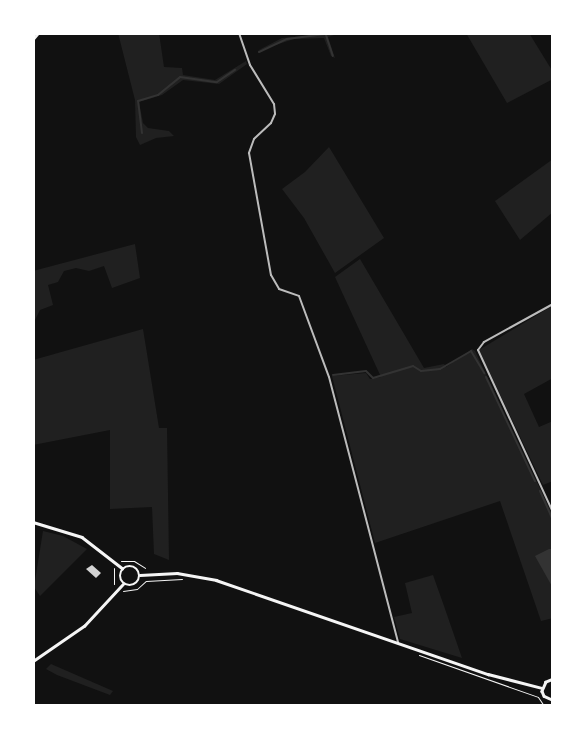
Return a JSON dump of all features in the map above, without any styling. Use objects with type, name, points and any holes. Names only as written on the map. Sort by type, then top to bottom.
[{"type":"main road","points":[[33,39],[38,33]]},
{"type":"main road","points":[[33,522],[82,537],[122,568]]},
{"type":"main road","points":[[122,568],[133,566],[140,575]]},
{"type":"main road","points":[[122,568],[120,578],[123,584]]},
{"type":"main road","points":[[140,575],[177,573],[216,580],[508,681],[542,688]]},
{"type":"main road","points":[[33,662],[84,626],[123,584],[135,584],[140,575]]},
{"type":"main road","points":[[542,688],[553,679]]},
{"type":"main road","points":[[542,688],[544,696],[551,700]]},
{"type":"street","points":[[239,33],[249,61],[274,104],[275,114],[271,123],[254,139],[249,153],[271,275],[279,289],[299,296],[329,377],[398,643]]},
{"type":"street","points":[[553,304],[484,342],[478,350],[553,512]]},
{"type":"street","points":[[549,706],[551,700]]},
{"type":"path","points":[[107,561],[114,568],[121,561],[134,561],[145,569],[146,581],[186,579]]},
{"type":"path","points":[[409,651],[538,697],[544,706]]},
{"type":"shaded area","points":[[118,33],[159,33],[164,67],[182,68],[183,75],[215,80],[246,61],[247,64],[219,84],[183,80],[162,95],[139,102],[143,123],[148,128],[169,131],[174,136],[156,138],[140,145],[136,137],[135,100]]},
{"type":"shaded area","points":[[340,33],[328,37],[335,58],[331,56],[324,38],[294,39],[257,51],[282,38]]},
{"type":"shaded area","points":[[466,33],[529,33],[553,72],[553,79],[507,103]]},
{"type":"shaded area","points":[[329,147],[384,238],[335,273],[304,218],[282,189],[305,172]]},
{"type":"shaded area","points":[[553,159],[553,212],[520,240],[495,201]]},
{"type":"shaded area","points":[[135,244],[140,278],[112,288],[104,266],[89,271],[76,268],[64,271],[58,282],[48,285],[53,305],[40,310],[33,324],[33,271]]},
{"type":"shaded area","points":[[360,259],[424,368],[444,364],[446,367],[472,349],[475,351],[553,516],[553,618],[541,621],[500,501],[375,543],[332,376],[366,373],[370,379],[381,377],[335,277]]},
{"type":"shaded area","points":[[552,306],[553,378],[524,394],[539,427],[553,421],[553,481],[543,485],[479,350]]},
{"type":"shaded area","points":[[143,329],[159,428],[167,428],[169,560],[154,554],[152,507],[110,509],[110,430],[33,445],[33,360]]},
{"type":"shaded area","points":[[43,531],[63,536],[87,549],[40,596],[34,587]]},
{"type":"shaded area","points":[[553,549],[553,588],[535,556]]},
{"type":"shaded area","points":[[433,575],[462,658],[400,639],[394,617],[412,613],[405,583]]},
{"type":"shaded area","points":[[51,664],[113,691],[110,695],[57,675],[46,669]]},
{"type":"building","points":[[92,565],[101,573],[96,578],[86,569]]},
{"type":"waterway","points":[[259,52],[287,39],[333,33]]},
{"type":"waterway","points":[[326,35],[333,56]]},
{"type":"waterway","points":[[142,133],[138,101],[158,95],[180,77],[217,82],[235,70]]},
{"type":"waterway","points":[[333,375],[366,371],[373,378],[413,366],[421,371],[440,369],[471,351],[484,373]]},
{"type":"waterway","points":[[486,377],[535,481]]},
{"type":"waterway","points":[[540,491],[553,520]]}]
